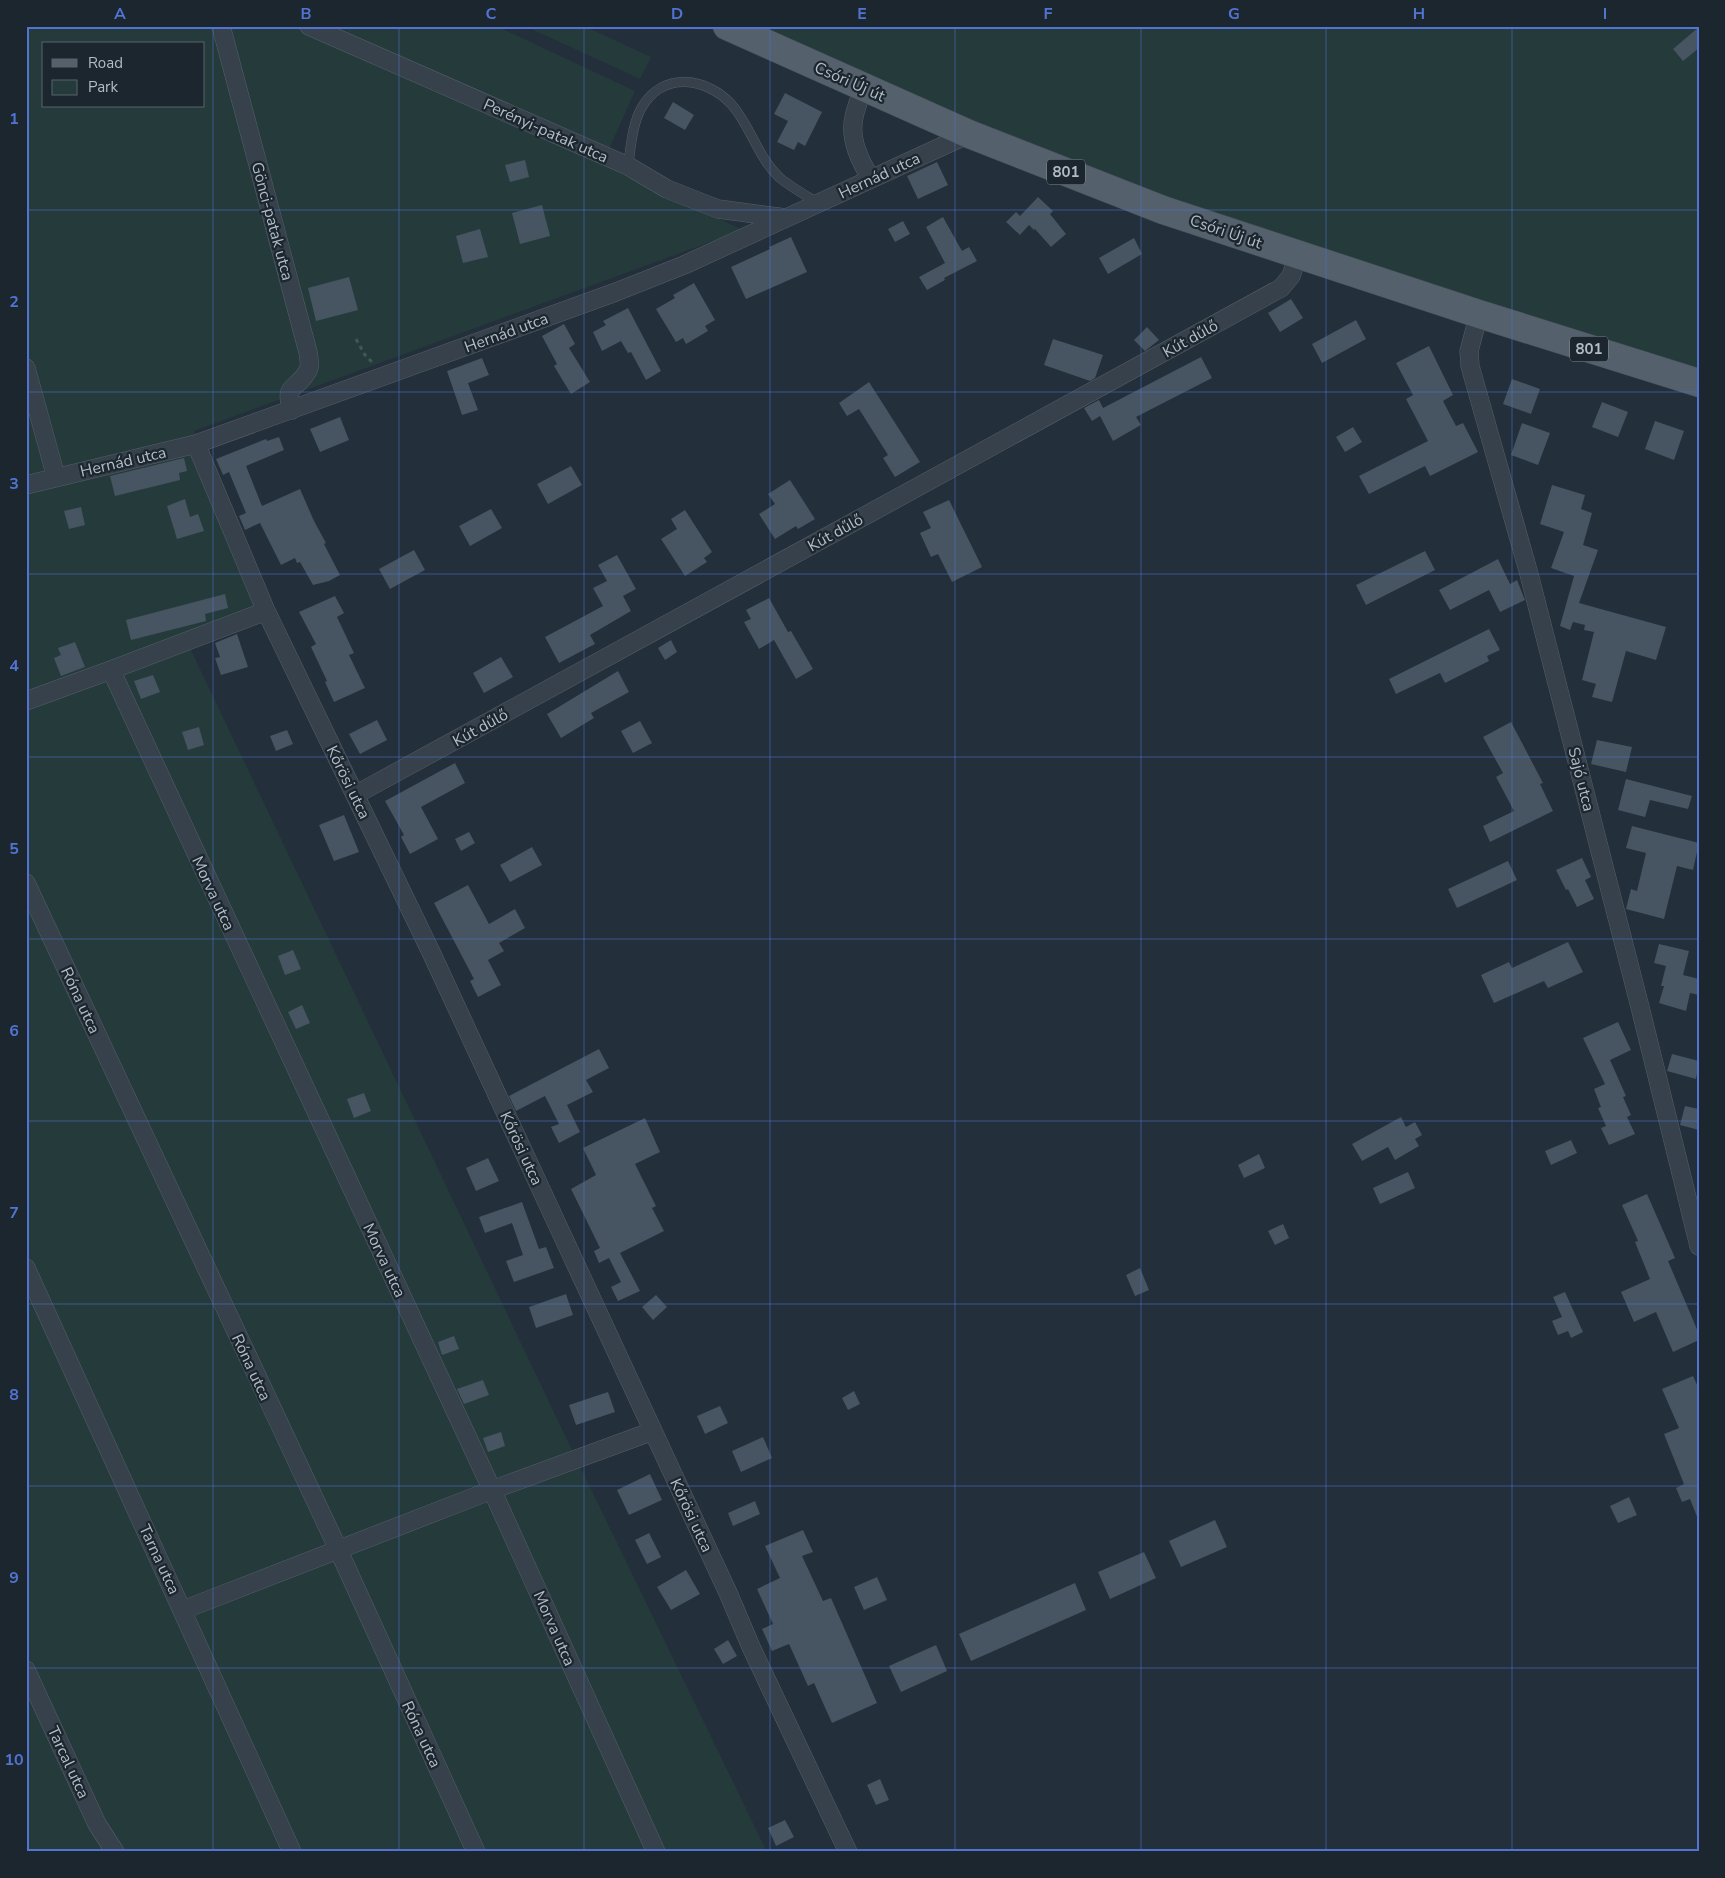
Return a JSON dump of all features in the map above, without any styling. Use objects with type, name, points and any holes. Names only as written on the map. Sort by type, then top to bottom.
[{"type":"main road","name":"Csóri Új út","points":[[727,26],[969,134],[1163,210],[1479,314],[1699,383]]},
{"type":"street","name":"Gönci-patak utca","points":[[221,26],[310,362],[308,372],[291,389],[288,400],[292,410]]},
{"type":"street","name":"Perényi-patak utca","points":[[310,26],[628,166],[667,189],[718,208],[786,218]]},
{"type":"street","points":[[864,87],[852,128],[858,154],[871,179]]},
{"type":"street","name":"Hernád utca","points":[[26,484],[196,444],[616,292],[684,265],[969,134]]},
{"type":"street","name":"Kút dűlő","points":[[355,795],[1281,288],[1291,276],[1298,255]]},
{"type":"street","name":"Sajó utca","points":[[1479,314],[1470,347],[1470,366],[1529,574],[1699,1246]]},
{"type":"street","points":[[26,368],[56,477]]},
{"type":"street","name":"Kőrösi utca","points":[[196,444],[266,611],[430,950],[729,1595],[751,1647],[848,1852]]},
{"type":"street","points":[[26,701],[266,611]]},
{"type":"street","name":"Morva utca","points":[[111,670],[492,1490],[656,1852]]},
{"type":"street","name":"Róna utca","points":[[26,883],[338,1549],[476,1852]]},
{"type":"street","name":"Tarna utca","points":[[26,1268],[292,1852]]},
{"type":"street","points":[[183,1610],[492,1490],[653,1431]]},
{"type":"street","name":"Tarcal utca","points":[[26,1670],[97,1824],[115,1852]]},
{"type":"lane","points":[[628,166],[635,125],[641,108],[652,94],[664,86],[684,81],[719,92],[733,106],[754,142],[780,177],[818,204]]},
{"type":"path","points":[[356,339],[364,355],[388,375]]},
{"type":"green space","points":[[26,26],[496,26],[635,91],[602,165],[743,230],[194,431],[275,612],[190,648],[572,1450],[767,1852],[26,1852]]},
{"type":"green space","points":[[525,26],[584,26],[651,57],[640,79]]},
{"type":"green space","points":[[727,26],[1699,26],[1699,383],[1337,267]]},
{"type":"building","points":[[1699,27],[1699,48],[1683,61],[1673,49]]},
{"type":"building","points":[[785,93],[822,112],[805,146],[798,142],[794,150],[777,142],[788,121],[774,114]]},
{"type":"building","points":[[673,102],[694,115],[685,130],[664,118]]},
{"type":"building","points":[[525,160],[529,177],[510,182],[505,165]]},
{"type":"building","points":[[937,162],[948,185],[918,199],[907,176]]},
{"type":"building","points":[[1038,197],[1053,211],[1050,214],[1066,234],[1051,247],[1029,225],[1020,235],[1006,222],[1016,212],[1020,216]]},
{"type":"building","points":[[542,205],[550,236],[520,244],[512,213]]},
{"type":"building","points":[[943,217],[962,251],[969,247],[977,261],[944,278],[945,280],[927,290],[919,277],[945,263],[926,227]]},
{"type":"building","points":[[903,221],[910,234],[895,242],[888,229]]},
{"type":"building","points":[[480,229],[488,257],[463,263],[456,236]]},
{"type":"building","points":[[791,237],[807,272],[746,299],[731,267]]},
{"type":"building","points":[[1134,238],[1142,254],[1108,274],[1099,258]]},
{"type":"building","points":[[349,277],[358,310],[316,321],[308,288]]},
{"type":"building","points":[[694,283],[715,320],[705,326],[708,331],[686,344],[683,338],[676,342],[656,309],[675,298],[673,295]]},
{"type":"building","points":[[1291,299],[1303,318],[1280,332],[1268,313]]},
{"type":"building","points":[[628,308],[661,371],[646,380],[631,352],[628,353],[621,341],[602,351],[593,332],[606,325],[603,321]]},
{"type":"building","points":[[1356,320],[1366,339],[1322,363],[1312,344]]},
{"type":"building","points":[[564,324],[575,344],[569,348],[590,382],[571,394],[554,366],[557,364],[542,336]]},
{"type":"building","points":[[1147,327],[1159,340],[1145,351],[1134,340]]},
{"type":"building","points":[[1053,339],[1103,355],[1095,378],[1090,381],[1044,365]]},
{"type":"building","points":[[1429,346],[1453,395],[1443,401],[1456,426],[1463,423],[1478,452],[1430,476],[1425,466],[1369,494],[1359,476],[1428,441],[1406,399],[1413,395],[1396,363]]},
{"type":"building","points":[[1201,357],[1212,378],[1136,417],[1141,425],[1113,441],[1100,416],[1092,421],[1084,408],[1099,400],[1103,408]]},
{"type":"building","points":[[482,358],[489,375],[468,383],[478,410],[462,415],[447,371]]},
{"type":"building","points":[[1512,379],[1540,389],[1531,414],[1503,404]]},
{"type":"building","points":[[869,382],[920,462],[895,477],[883,458],[888,455],[859,409],[847,416],[839,403]]},
{"type":"building","points":[[1602,402],[1628,412],[1618,437],[1592,427]]},
{"type":"building","points":[[340,417],[349,440],[320,452],[310,429]]},
{"type":"building","points":[[1655,421],[1684,431],[1674,460],[1645,449]]},
{"type":"building","points":[[1522,423],[1550,433],[1538,465],[1511,455]]},
{"type":"building","points":[[1353,427],[1362,442],[1345,452],[1336,437]]},
{"type":"building","points":[[279,437],[284,450],[246,466],[262,506],[300,489],[340,575],[329,581],[313,585],[300,562],[297,563],[295,558],[281,565],[260,523],[245,530],[239,516],[246,513],[229,472],[223,475],[216,459],[266,439],[267,441]]},
{"type":"building","points":[[184,458],[187,471],[179,473],[180,480],[115,496],[110,476]]},
{"type":"building","points":[[571,466],[582,485],[548,504],[537,484]]},
{"type":"building","points":[[790,480],[815,519],[798,529],[796,526],[775,539],[759,514],[775,504],[768,494]]},
{"type":"building","points":[[1552,485],[1585,495],[1581,509],[1592,513],[1583,545],[1598,550],[1579,603],[1666,627],[1656,660],[1626,651],[1612,702],[1592,697],[1596,684],[1582,680],[1594,632],[1584,630],[1585,625],[1573,622],[1570,630],[1560,626],[1574,576],[1551,568],[1564,532],[1540,524]]},
{"type":"building","points":[[185,499],[190,517],[198,514],[204,531],[177,539],[167,506]]},
{"type":"building","points":[[949,500],[982,567],[952,582],[938,554],[931,557],[920,533],[931,528],[923,512]]},
{"type":"building","points":[[81,507],[85,525],[69,529],[64,511]]},
{"type":"building","points":[[491,509],[502,528],[470,546],[459,526]]},
{"type":"building","points":[[685,510],[712,552],[704,558],[707,562],[685,576],[661,539],[677,529],[671,519]]},
{"type":"building","points":[[414,550],[425,570],[390,589],[379,569]]},
{"type":"building","points":[[1425,551],[1435,570],[1366,605],[1356,585]]},
{"type":"building","points":[[617,555],[636,589],[623,596],[631,611],[590,635],[595,644],[559,663],[545,637],[603,606],[593,588],[607,581],[598,565]]},
{"type":"building","points":[[1498,559],[1510,584],[1517,580],[1525,600],[1500,612],[1489,590],[1450,610],[1439,590]]},
{"type":"building","points":[[225,594],[228,608],[205,614],[206,621],[131,640],[126,620]]},
{"type":"building","points":[[335,596],[344,613],[337,617],[354,653],[349,655],[365,688],[334,702],[325,682],[327,681],[311,647],[316,644],[299,612]]},
{"type":"building","points":[[769,598],[788,632],[791,631],[813,669],[796,679],[774,640],[759,649],[744,622],[751,619],[746,610]]},
{"type":"building","points":[[1489,629],[1500,650],[1487,656],[1489,661],[1445,683],[1440,673],[1396,694],[1389,679]]},
{"type":"building","points":[[237,634],[248,667],[221,675],[215,658],[220,657],[215,643]]},
{"type":"building","points":[[671,640],[677,652],[665,660],[658,648]]},
{"type":"building","points":[[75,642],[85,667],[61,676],[54,658],[61,655],[58,648]]},
{"type":"building","points":[[501,657],[513,677],[484,693],[473,673]]},
{"type":"building","points":[[618,671],[629,692],[591,713],[594,718],[561,738],[547,714]]},
{"type":"building","points":[[153,675],[160,692],[141,699],[134,681]]},
{"type":"building","points":[[377,720],[387,740],[360,754],[349,734]]},
{"type":"building","points":[[640,721],[652,743],[633,753],[621,731]]},
{"type":"building","points":[[1511,722],[1543,783],[1540,784],[1553,811],[1490,842],[1483,826],[1514,811],[1496,777],[1503,773],[1483,737]]},
{"type":"building","points":[[199,727],[204,745],[188,750],[182,732]]},
{"type":"building","points":[[287,730],[293,744],[276,751],[270,736]]},
{"type":"building","points":[[1597,740],[1632,747],[1626,772],[1591,764]]},
{"type":"building","points":[[455,763],[465,783],[421,807],[438,839],[410,854],[401,837],[404,835],[385,801]]},
{"type":"building","points":[[1626,779],[1692,796],[1688,809],[1650,800],[1645,817],[1618,810]]},
{"type":"building","points":[[344,815],[359,852],[334,861],[319,825]]},
{"type":"building","points":[[1632,826],[1699,843],[1693,870],[1677,866],[1664,919],[1626,909],[1631,889],[1637,891],[1646,853],[1626,848]]},
{"type":"building","points":[[469,832],[475,843],[461,851],[455,839]]},
{"type":"building","points":[[532,847],[542,865],[510,882],[500,865]]},
{"type":"building","points":[[1582,858],[1591,877],[1585,880],[1594,899],[1577,907],[1556,870]]},
{"type":"building","points":[[1508,861],[1517,880],[1457,908],[1448,889]]},
{"type":"building","points":[[468,885],[489,924],[515,909],[525,928],[499,943],[504,951],[488,960],[501,985],[478,997],[470,981],[474,979],[434,903]]},
{"type":"building","points":[[1568,942],[1583,972],[1548,988],[1544,981],[1494,1003],[1481,975],[1509,962],[1512,968]]},
{"type":"building","points":[[1659,944],[1689,951],[1683,975],[1699,979],[1699,995],[1690,993],[1686,1011],[1659,1003],[1664,986],[1661,986],[1666,966],[1654,963]]},
{"type":"building","points":[[293,950],[301,969],[285,975],[278,956]]},
{"type":"building","points":[[302,1005],[310,1023],[296,1029],[288,1012]]},
{"type":"building","points":[[1618,1022],[1631,1050],[1610,1060],[1626,1096],[1623,1097],[1631,1115],[1627,1117],[1635,1134],[1609,1145],[1601,1128],[1606,1126],[1598,1108],[1601,1107],[1594,1089],[1605,1084],[1583,1038]]},
{"type":"building","points":[[599,1049],[609,1068],[586,1080],[593,1092],[567,1105],[580,1132],[559,1143],[551,1127],[559,1124],[545,1096],[516,1111],[509,1096]]},
{"type":"building","points":[[1672,1054],[1699,1061],[1696,1079],[1667,1071]]},
{"type":"building","points":[[364,1093],[371,1111],[354,1118],[347,1099]]},
{"type":"building","points":[[1685,1106],[1699,1109],[1699,1130],[1680,1125]]},
{"type":"building","points":[[1401,1117],[1406,1127],[1415,1122],[1422,1135],[1415,1139],[1419,1146],[1395,1160],[1388,1147],[1362,1161],[1352,1144]]},
{"type":"building","points":[[645,1118],[660,1152],[635,1164],[656,1206],[652,1208],[664,1231],[620,1253],[640,1291],[618,1301],[611,1287],[621,1282],[609,1258],[599,1263],[594,1251],[600,1248],[571,1189],[596,1175],[583,1148]]},
{"type":"building","points":[[1571,1140],[1577,1153],[1551,1165],[1545,1151]]},
{"type":"building","points":[[1259,1154],[1265,1168],[1244,1178],[1238,1165]]},
{"type":"building","points":[[488,1158],[499,1181],[476,1191],[466,1168]]},
{"type":"building","points":[[1408,1172],[1415,1188],[1380,1204],[1373,1188]]},
{"type":"building","points":[[1647,1194],[1675,1258],[1668,1261],[1699,1334],[1699,1340],[1673,1352],[1656,1312],[1634,1322],[1621,1292],[1650,1279],[1635,1242],[1638,1241],[1622,1205]]},
{"type":"building","points":[[522,1202],[539,1249],[546,1247],[554,1268],[514,1282],[506,1261],[523,1255],[512,1223],[485,1233],[479,1217]]},
{"type":"building","points":[[1283,1224],[1289,1238],[1275,1245],[1268,1231]]},
{"type":"building","points":[[1140,1268],[1149,1290],[1135,1296],[1126,1275]]},
{"type":"building","points":[[1565,1292],[1583,1332],[1571,1338],[1568,1331],[1558,1335],[1552,1321],[1562,1317],[1553,1297]]},
{"type":"building","points":[[566,1294],[573,1315],[536,1328],[529,1307]]},
{"type":"building","points":[[656,1295],[667,1307],[653,1320],[642,1307]]},
{"type":"building","points":[[454,1336],[459,1349],[442,1355],[438,1342]]},
{"type":"building","points":[[1693,1376],[1699,1389],[1698,1519],[1690,1499],[1682,1502],[1676,1488],[1684,1484],[1664,1434],[1679,1428],[1662,1389]]},
{"type":"building","points":[[483,1380],[489,1395],[464,1404],[457,1389]]},
{"type":"building","points":[[854,1391],[860,1404],[848,1410],[842,1398]]},
{"type":"building","points":[[608,1392],[615,1412],[576,1425],[569,1405]]},
{"type":"building","points":[[720,1406],[728,1423],[705,1434],[697,1416]]},
{"type":"building","points":[[501,1432],[505,1446],[488,1452],[483,1438]]},
{"type":"building","points":[[763,1437],[772,1458],[741,1472],[732,1451]]},
{"type":"building","points":[[650,1474],[662,1500],[629,1515],[617,1490]]},
{"type":"building","points":[[1629,1497],[1637,1515],[1618,1523],[1610,1506]]},
{"type":"building","points":[[755,1501],[760,1514],[733,1526],[728,1513]]},
{"type":"building","points":[[1215,1520],[1227,1547],[1181,1567],[1169,1541]]},
{"type":"building","points":[[803,1530],[813,1552],[802,1556],[823,1601],[831,1598],[877,1703],[832,1723],[814,1683],[808,1686],[789,1644],[772,1651],[762,1629],[773,1624],[757,1589],[780,1578],[765,1546]]},
{"type":"building","points":[[649,1533],[661,1557],[647,1564],[635,1540]]},
{"type":"building","points":[[1144,1552],[1156,1578],[1110,1599],[1098,1572]]},
{"type":"building","points":[[686,1570],[700,1594],[671,1610],[657,1587]]},
{"type":"building","points":[[877,1577],[887,1600],[864,1610],[854,1587]]},
{"type":"building","points":[[1075,1583],[1086,1610],[971,1661],[959,1634]]},
{"type":"building","points":[[728,1640],[737,1656],[723,1664],[714,1649]]},
{"type":"building","points":[[936,1645],[947,1671],[901,1692],[889,1666]]},
{"type":"building","points":[[880,1779],[889,1800],[876,1805],[867,1785]]},
{"type":"building","points":[[785,1820],[794,1837],[776,1846],[768,1828]]}]
